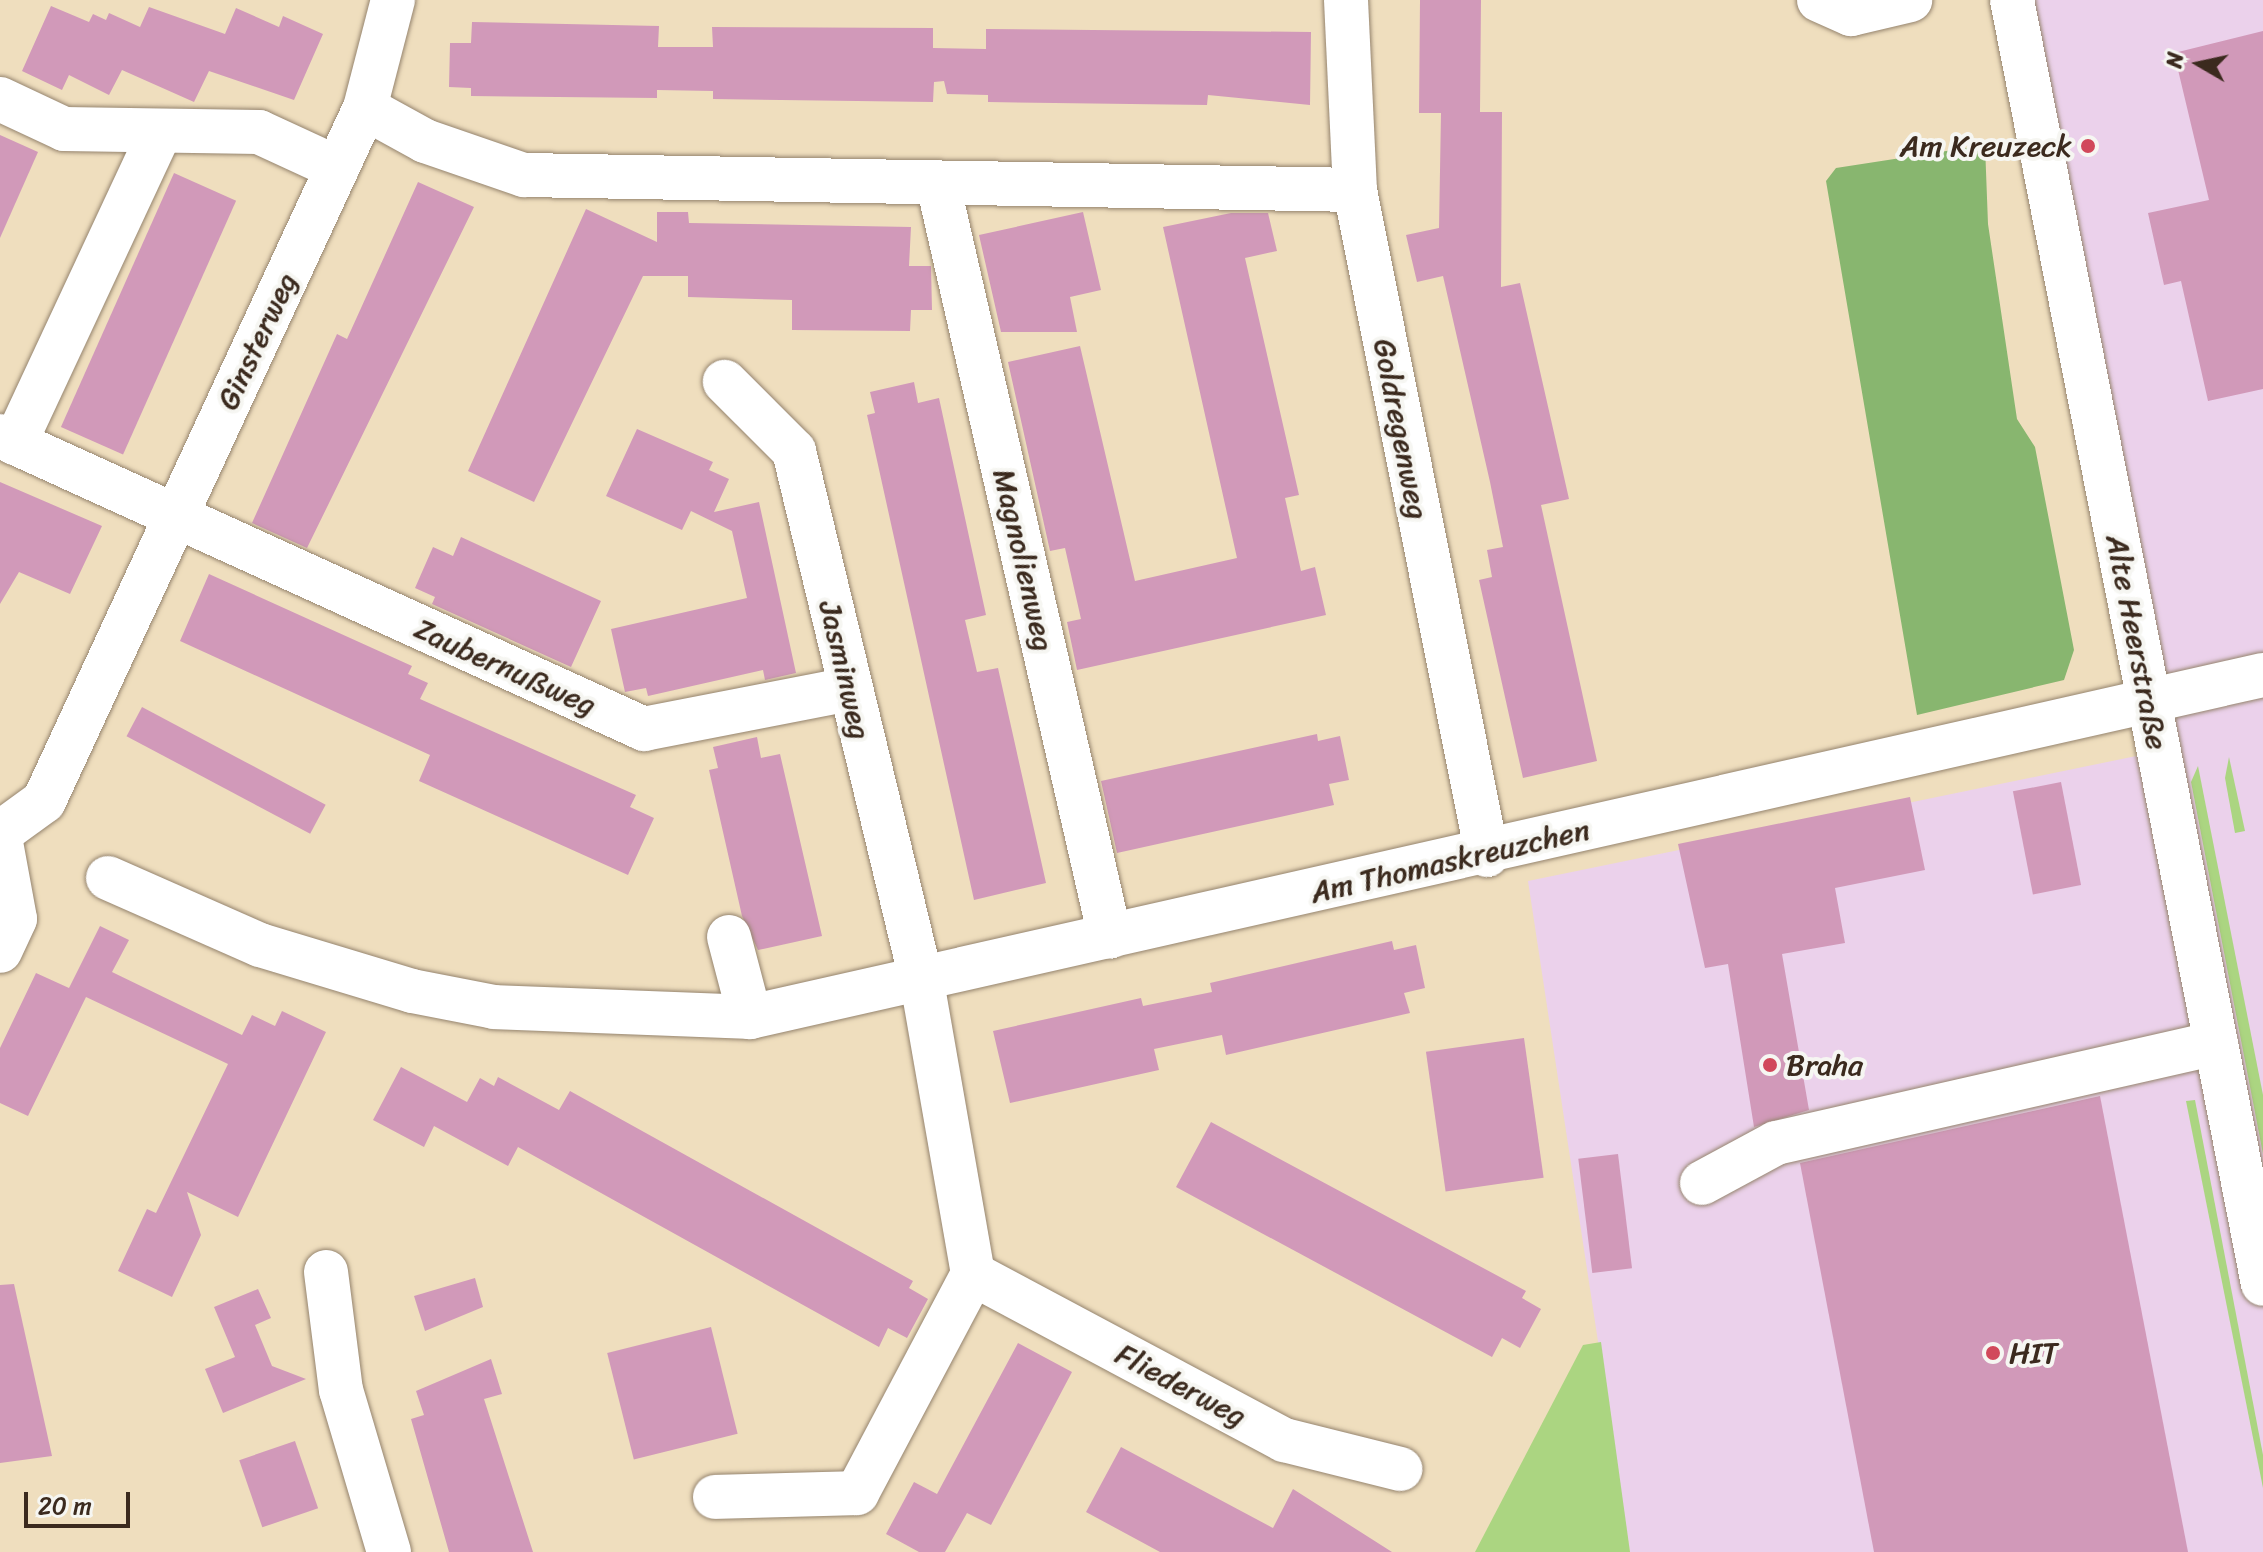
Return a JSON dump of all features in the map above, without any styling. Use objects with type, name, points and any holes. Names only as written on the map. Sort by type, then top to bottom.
[{"type":"street","name":"Goldregenweg","points":[[1346,0],[1355,190],[1487,855]]},
{"type":"street","points":[[1819,0],[1851,14],[1910,0]]},
{"type":"street","name":"Alte Heerstraße","points":[[2012,0],[2263,1284]]},
{"type":"street","name":"Ginsterweg","points":[[0,835],[44,801],[365,108],[390,15]]},
{"type":"street","points":[[0,99],[64,129],[259,132],[337,168]]},
{"type":"street","points":[[365,108],[425,141],[524,175],[1355,190]]},
{"type":"street","points":[[160,132],[8,440],[177,514]]},
{"type":"street","name":"Magnolienweg","points":[[938,184],[1110,937]]},
{"type":"street","name":"Jasminweg","points":[[725,382],[794,451],[922,983]]},
{"type":"street","name":"Zaubernußweg","points":[[177,514],[644,729],[849,689]]},
{"type":"street","points":[[2149,703],[2263,675]]},
{"type":"street","name":"Am Thomaskreuzchen","points":[[108,878],[260,945],[412,991],[494,1007],[750,1017],[922,983],[1110,937],[1487,855],[2149,703]]},
{"type":"street","points":[[0,835],[15,919],[0,951]]},
{"type":"street","points":[[729,937],[750,1017]]},
{"type":"street","points":[[715,1497],[857,1493],[973,1274],[922,983]]},
{"type":"street","points":[[1702,1183],[1776,1143],[2216,1043]]},
{"type":"street","points":[[326,1272],[341,1390],[389,1552]]},
{"type":"street","name":"Fliederweg","points":[[973,1274],[1284,1440],[1400,1469]]},
{"type":"shaded area","points":[[2003,0],[2263,0],[2263,1552],[1630,1552],[1528,881],[2151,753]]},
{"type":"green space","points":[[1985,145],[1988,224],[2017,419],[2035,447],[2074,650],[2064,680],[1917,715],[1826,181],[1836,168]]},
{"type":"green space","points":[[2229,757],[2245,831],[2235,833],[2225,778]]},
{"type":"green space","points":[[2198,766],[2263,1095],[2263,1154],[2191,782]]},
{"type":"green space","points":[[2195,1100],[2263,1455],[2263,1488],[2186,1101]]},
{"type":"green space","points":[[1601,1342],[1630,1552],[1475,1552],[1583,1345]]},
{"type":"building","points":[[1420,0],[1481,0],[1480,112],[1502,112],[1501,287],[1520,283],[1569,499],[1541,505],[1597,761],[1523,778],[1479,580],[1492,577],[1487,550],[1503,547],[1490,482],[1443,276],[1417,282],[1406,235],[1439,228],[1441,113],[1419,113]]},
{"type":"building","points":[[51,6],[89,22],[93,14],[106,20],[109,13],[140,27],[149,7],[225,34],[236,8],[279,27],[283,16],[323,34],[294,100],[209,71],[194,102],[122,70],[109,95],[69,75],[62,90],[22,71]]},
{"type":"building","points":[[472,22],[659,26],[658,47],[713,47],[712,27],[933,28],[933,48],[986,49],[986,29],[1311,32],[1310,105],[1208,95],[1207,105],[988,102],[988,95],[947,94],[944,81],[934,82],[933,102],[713,99],[713,91],[657,90],[657,98],[471,96],[471,88],[449,87],[450,43],[471,43]]},
{"type":"building","points":[[2263,31],[2263,389],[2208,401],[2181,281],[2164,285],[2148,213],[2209,200],[2174,53]]},
{"type":"building","points":[[0,135],[38,152],[0,238]]},
{"type":"building","points":[[174,173],[236,201],[123,455],[61,427]]},
{"type":"building","points":[[418,182],[474,207],[307,548],[252,523],[337,334],[347,339]]},
{"type":"building","points":[[586,209],[657,242],[657,212],[688,212],[689,223],[911,227],[909,266],[931,266],[932,310],[911,310],[910,331],[792,330],[792,300],[688,297],[688,276],[643,276],[534,502],[468,471]]},
{"type":"building","points":[[1083,212],[1101,290],[1070,297],[1077,332],[1001,332],[979,235]]},
{"type":"building","points":[[1231,213],[1268,213],[1277,251],[1245,258],[1299,495],[1285,498],[1301,571],[1315,567],[1326,615],[1077,670],[1067,622],[1081,619],[1065,548],[1050,551],[1008,362],[1080,346],[1135,581],[1237,558],[1163,227]]},
{"type":"building","points":[[914,382],[918,403],[939,398],[986,615],[965,620],[977,672],[998,668],[1046,883],[974,900],[867,415],[875,413],[870,392]]},
{"type":"building","points":[[637,429],[713,462],[709,470],[729,479],[714,512],[759,502],[796,673],[765,680],[763,670],[648,696],[646,688],[625,692],[611,629],[747,598],[732,531],[691,511],[682,530],[606,496]]},
{"type":"building","points":[[0,482],[102,526],[70,594],[19,572],[0,604]]},
{"type":"building","points":[[461,537],[601,601],[571,667],[432,604],[435,597],[415,588],[433,547],[453,556]]},
{"type":"building","points":[[209,574],[412,666],[408,674],[428,683],[420,699],[636,795],[630,807],[654,818],[628,875],[419,781],[430,755],[180,641]]},
{"type":"building","points":[[142,707],[326,805],[310,834],[127,736]]},
{"type":"building","points":[[1317,734],[1318,741],[1340,736],[1349,780],[1329,784],[1334,805],[1117,853],[1101,781]]},
{"type":"building","points":[[757,737],[761,758],[780,754],[822,936],[758,950],[742,916],[709,770],[718,768],[713,747]]},
{"type":"building","points":[[2061,782],[2081,885],[2033,894],[2013,791]]},
{"type":"building","points":[[1910,797],[1925,870],[1835,888],[1845,943],[1782,954],[1809,1110],[1754,1127],[1728,964],[1705,968],[1678,844]]},
{"type":"building","points":[[100,926],[129,940],[112,972],[242,1035],[252,1015],[275,1026],[282,1011],[326,1032],[238,1217],[187,1192],[201,1235],[172,1297],[118,1271],[147,1209],[156,1213],[228,1064],[86,997],[28,1116],[0,1103],[0,1048],[36,973],[69,988]]},
{"type":"building","points":[[1392,941],[1394,950],[1416,945],[1425,988],[1404,993],[1410,1013],[1226,1055],[1222,1035],[1154,1049],[1159,1070],[1010,1103],[993,1031],[1141,998],[1143,1006],[1212,992],[1210,983]]},
{"type":"building","points":[[1524,1038],[1544,1178],[1446,1191],[1426,1052]]},
{"type":"building","points":[[401,1067],[467,1102],[480,1078],[494,1086],[498,1077],[559,1110],[570,1091],[913,1281],[909,1288],[928,1299],[907,1338],[888,1328],[879,1347],[518,1147],[508,1166],[434,1126],[424,1147],[373,1120]]},
{"type":"building","name":"HIT","points":[[2100,1096],[2188,1552],[1874,1552],[1800,1163]]},
{"type":"building","points":[[1211,1122],[1526,1291],[1522,1298],[1541,1309],[1520,1348],[1502,1338],[1492,1357],[1176,1187]]},
{"type":"building","points":[[1618,1154],[1632,1268],[1592,1273],[1578,1159]]},
{"type":"building","points":[[475,1278],[483,1307],[425,1331],[414,1296]]},
{"type":"building","points":[[14,1284],[52,1456],[0,1463],[0,1285]]},
{"type":"building","points":[[258,1289],[271,1318],[255,1325],[272,1366],[306,1379],[223,1413],[205,1369],[235,1357],[214,1307]]},
{"type":"building","points":[[711,1327],[738,1434],[634,1460],[607,1353]]},
{"type":"building","points":[[1018,1343],[1072,1372],[991,1525],[967,1513],[945,1552],[919,1552],[886,1534],[914,1482],[937,1494]]},
{"type":"building","points":[[491,1359],[502,1394],[484,1399],[533,1552],[449,1552],[411,1419],[424,1415],[416,1391]]},
{"type":"building","points":[[295,1441],[318,1508],[262,1527],[239,1460]]},
{"type":"building","points":[[1121,1447],[1273,1528],[1293,1489],[1392,1552],[1160,1552],[1086,1512]]},
{"type":"place","name":"Am Kreuzeck","points":[[2088,146]]},
{"type":"place","name":"Braha","points":[[1770,1065]]},
{"type":"place","name":"HIT","points":[[1993,1353]]}]
